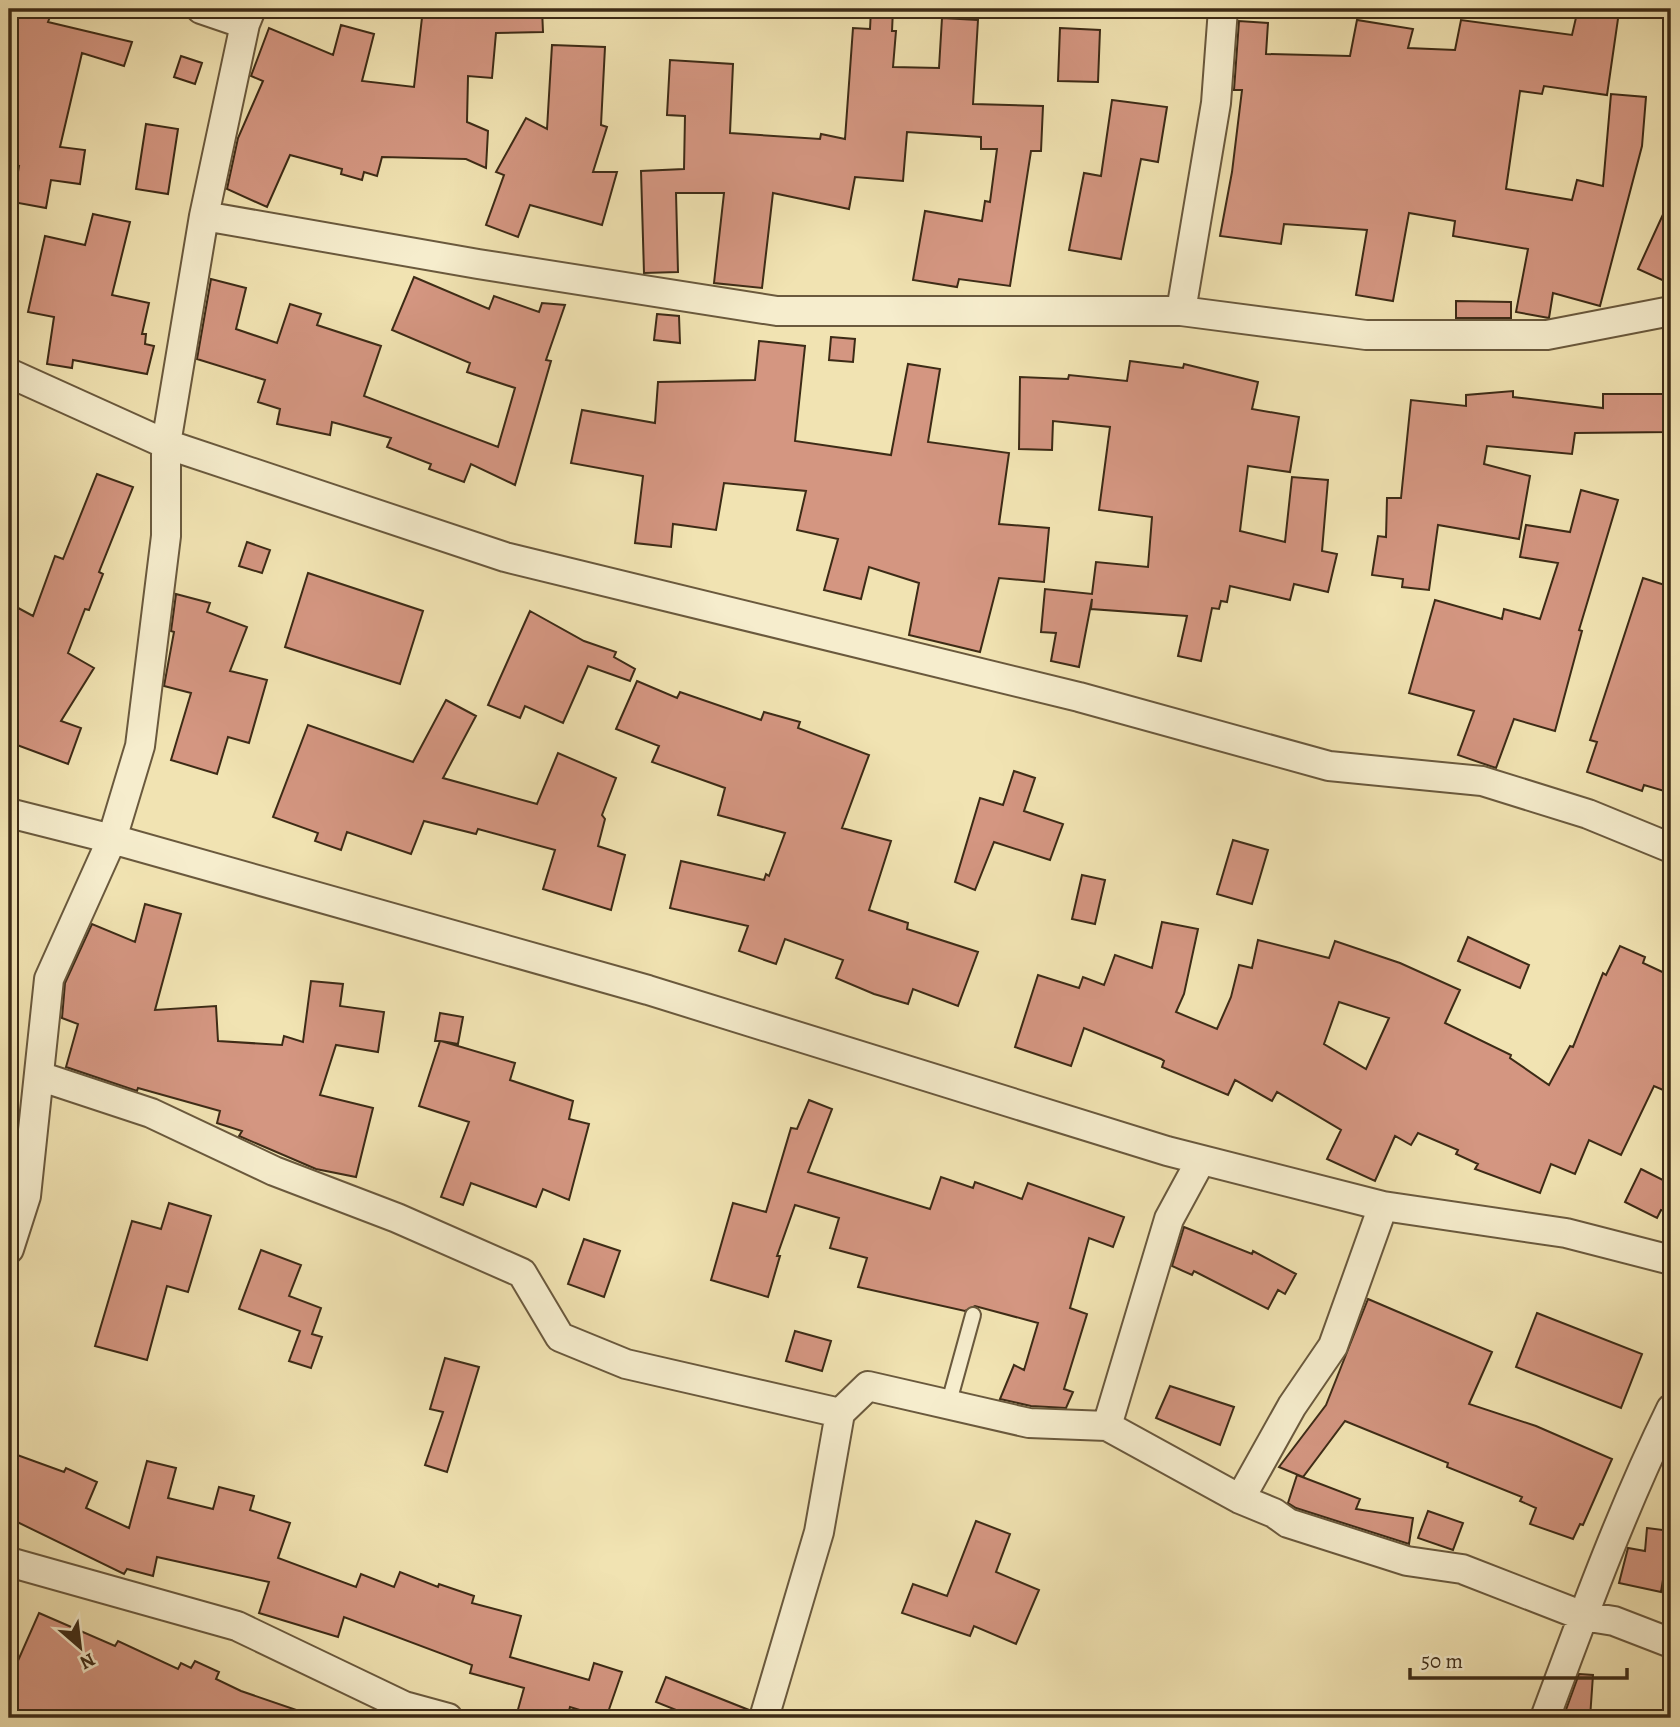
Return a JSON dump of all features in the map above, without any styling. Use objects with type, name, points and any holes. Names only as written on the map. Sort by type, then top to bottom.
[{"type":"street","points":[[9,1249],[26,1196],[49,979],[112,839],[140,746],[166,536],[166,444],[204,216],[248,17],[201,9]]},
{"type":"street","points":[[1181,311],[1216,103],[1223,9]]},
{"type":"street","points":[[204,216],[478,264],[776,310],[1181,311],[1380,335],[1548,335],[1671,311]]},
{"type":"street","points":[[9,373],[166,444],[505,557],[1079,697],[1329,766],[1482,781],[1588,814],[1671,848]]},
{"type":"street","points":[[9,813],[112,839],[648,990],[1201,1160],[1383,1206],[1566,1233],[1671,1260]]},
{"type":"street","points":[[39,1076],[151,1113],[274,1171],[397,1218],[522,1273],[560,1337],[626,1364],[840,1413]]},
{"type":"street","points":[[1107,1426],[1169,1219],[1201,1160]]},
{"type":"street","points":[[1240,1499],[1292,1406],[1333,1346],[1383,1206]]},
{"type":"street","points":[[764,1718],[819,1532],[840,1413],[868,1386],[949,1402],[1029,1423],[1107,1426],[1240,1499],[1274,1513],[1288,1523],[1407,1561],[1462,1569],[1583,1616],[1614,1620],[1671,1643]]},
{"type":"street","points":[[1545,1718],[1633,1486],[1671,1409]]},
{"type":"street","points":[[9,1562],[237,1626],[404,1706],[448,1718]]},
{"type":"lane","points":[[949,1402],[973,1315]]},
{"type":"building","points":[[17,9],[53,9],[48,22],[132,42],[124,66],[82,53],[60,147],[85,150],[80,184],[51,180],[46,208],[13,202],[19,166],[9,165],[9,32]]},
{"type":"building","points":[[423,9],[542,9],[543,32],[496,33],[492,78],[468,76],[467,122],[488,131],[486,168],[466,159],[382,157],[377,176],[364,172],[362,180],[341,174],[342,169],[290,155],[267,207],[227,189],[238,138],[263,81],[251,76],[269,28],[333,55],[341,25],[374,34],[362,81],[414,87]]},
{"type":"building","points":[[871,9],[893,9],[892,31],[896,31],[893,67],[939,68],[942,18],[978,20],[973,104],[1043,106],[1041,151],[1031,151],[1010,286],[959,279],[957,287],[913,280],[925,211],[982,221],[985,201],[990,202],[997,149],[981,149],[981,137],[907,132],[903,181],[855,177],[849,209],[773,193],[762,288],[714,283],[724,193],[676,193],[678,272],[644,273],[641,171],[684,169],[685,116],[667,115],[670,60],[733,64],[730,133],[820,139],[821,134],[845,139],[853,28],[870,29]]},
{"type":"building","points":[[1578,9],[1619,12],[1607,95],[1544,86],[1542,94],[1520,91],[1506,189],[1572,200],[1577,180],[1603,186],[1611,94],[1646,97],[1642,146],[1600,306],[1553,293],[1549,318],[1516,312],[1528,249],[1453,236],[1455,221],[1409,213],[1393,301],[1356,295],[1367,230],[1284,224],[1281,244],[1220,236],[1232,172],[1242,90],[1234,90],[1239,21],[1268,23],[1266,54],[1350,56],[1357,20],[1413,29],[1408,48],[1455,50],[1461,20],[1572,35]]},
{"type":"building","points":[[1060,28],[1100,30],[1098,82],[1058,81]]},
{"type":"building","points":[[552,45],[605,47],[601,125],[607,127],[593,172],[617,172],[602,225],[530,205],[518,237],[486,225],[504,175],[496,172],[526,118],[547,129]]},
{"type":"building","points":[[181,56],[202,63],[195,84],[174,77]]},
{"type":"building","points":[[1112,100],[1167,107],[1158,162],[1141,159],[1121,259],[1069,250],[1084,173],[1101,176]]},
{"type":"building","points":[[146,124],[178,129],[168,194],[136,189]]},
{"type":"building","points":[[1671,197],[1671,284],[1638,269]]},
{"type":"building","points":[[93,214],[130,222],[112,295],[149,303],[142,334],[146,334],[145,344],[154,346],[147,374],[73,360],[72,368],[47,364],[54,317],[28,312],[45,236],[85,245]]},
{"type":"building","points":[[414,277],[489,309],[494,296],[539,312],[542,303],[565,305],[546,360],[551,361],[515,485],[471,464],[464,482],[429,469],[431,464],[387,447],[391,438],[332,422],[330,435],[277,424],[280,409],[258,402],[265,380],[197,359],[211,279],[246,288],[236,329],[277,343],[290,304],[321,314],[317,325],[381,346],[364,396],[498,447],[515,388],[467,372],[470,363],[392,330]]},
{"type":"building","points":[[1456,301],[1511,302],[1511,318],[1456,318]]},
{"type":"building","points":[[657,314],[679,316],[680,343],[654,340]]},
{"type":"building","points":[[831,337],[855,339],[853,362],[829,360]]},
{"type":"building","points":[[759,341],[805,346],[795,441],[891,455],[908,364],[940,369],[928,442],[1009,453],[999,524],[1049,528],[1044,582],[999,578],[980,652],[909,635],[919,583],[869,567],[861,599],[824,590],[838,539],[797,530],[806,491],[724,483],[716,530],[673,524],[671,547],[635,543],[643,476],[571,463],[582,410],[655,423],[658,382],[755,380]]},
{"type":"building","points":[[1130,361],[1183,368],[1184,364],[1258,382],[1252,409],[1299,417],[1290,472],[1248,466],[1240,531],[1285,542],[1292,477],[1328,480],[1322,551],[1337,554],[1328,592],[1294,584],[1290,600],[1230,586],[1227,602],[1221,601],[1219,609],[1212,608],[1201,661],[1178,656],[1187,616],[1091,609],[1092,599],[1079,667],[1051,661],[1056,633],[1041,632],[1045,589],[1092,594],[1096,562],[1148,567],[1152,517],[1099,510],[1110,427],[1053,421],[1052,450],[1019,449],[1020,377],[1068,379],[1069,375],[1127,381]]},
{"type":"building","points":[[1513,391],[1513,397],[1603,408],[1603,394],[1671,394],[1671,432],[1575,433],[1572,454],[1487,446],[1484,464],[1530,476],[1519,539],[1438,525],[1429,590],[1402,587],[1403,579],[1372,575],[1378,536],[1386,537],[1387,498],[1401,498],[1411,400],[1466,406],[1466,395]]},
{"type":"building","points":[[97,474],[133,487],[99,572],[103,574],[89,610],[85,609],[68,653],[94,668],[61,721],[81,728],[68,764],[9,742],[9,603],[33,616],[55,556],[63,559]]},
{"type":"building","points":[[1581,490],[1618,500],[1579,630],[1582,631],[1555,731],[1514,719],[1496,768],[1458,755],[1474,711],[1409,693],[1435,600],[1502,619],[1504,609],[1540,619],[1558,563],[1520,557],[1526,525],[1570,532]]},
{"type":"building","points":[[247,542],[270,550],[262,573],[239,566]]},
{"type":"building","points":[[308,573],[423,611],[400,684],[285,647]]},
{"type":"building","points":[[1643,578],[1671,587],[1671,793],[1644,785],[1642,791],[1587,772],[1597,742],[1590,740]]},
{"type":"building","points":[[176,594],[210,603],[207,612],[247,627],[230,671],[267,680],[249,743],[228,737],[217,774],[171,760],[191,693],[164,686],[174,632],[171,631]]},
{"type":"building","points":[[530,611],[584,641],[616,652],[614,657],[635,669],[630,681],[588,666],[563,723],[525,706],[520,718],[488,705]]},
{"type":"building","points":[[637,681],[677,698],[680,692],[761,720],[764,712],[800,722],[798,728],[869,755],[842,828],[891,841],[869,910],[908,923],[907,929],[978,952],[958,1006],[913,989],[908,1004],[874,994],[836,978],[843,960],[785,939],[776,964],[739,951],[748,926],[670,908],[681,861],[764,880],[766,874],[769,876],[785,833],[718,815],[725,788],[652,762],[659,746],[616,729]]},
{"type":"building","points":[[446,700],[476,716],[443,778],[537,804],[558,753],[616,778],[602,815],[605,819],[598,846],[625,855],[611,910],[543,889],[555,850],[478,829],[476,834],[424,821],[411,854],[347,832],[341,850],[315,841],[318,833],[273,817],[308,725],[413,762]]},
{"type":"building","points":[[1014,771],[1035,778],[1024,811],[1063,824],[1050,860],[994,842],[975,890],[955,882],[980,798],[1003,805]]},
{"type":"building","points":[[1233,840],[1268,850],[1252,904],[1217,894]]},
{"type":"building","points":[[1082,875],[1105,880],[1095,924],[1072,919]]},
{"type":"building","points":[[145,904],[181,914],[155,1010],[216,1006],[218,1041],[282,1045],[284,1036],[303,1042],[311,981],[343,984],[340,1006],[384,1012],[378,1052],[336,1045],[320,1095],[373,1108],[356,1177],[316,1169],[239,1136],[242,1131],[217,1123],[220,1111],[138,1088],[137,1091],[66,1067],[78,1024],[62,1018],[65,983],[92,924],[135,942]]},
{"type":"building","points":[[1162,922],[1198,929],[1184,994],[1176,1012],[1217,1029],[1231,997],[1239,965],[1252,968],[1258,940],[1329,958],[1335,941],[1400,963],[1460,990],[1445,1023],[1511,1055],[1510,1058],[1549,1085],[1570,1046],[1573,1047],[1603,973],[1606,975],[1620,946],[1645,957],[1643,963],[1671,976],[1671,1070],[1663,1090],[1654,1086],[1621,1155],[1589,1140],[1575,1174],[1551,1164],[1540,1193],[1475,1169],[1478,1164],[1456,1154],[1458,1150],[1418,1133],[1411,1145],[1395,1136],[1375,1181],[1327,1159],[1341,1130],[1277,1092],[1272,1101],[1235,1080],[1228,1095],[1162,1067],[1164,1061],[1161,1059],[1084,1028],[1071,1066],[1015,1047],[1038,975],[1079,988],[1083,977],[1104,985],[1115,955],[1152,968]],"holes":[[[1339,1002],[1389,1018],[1366,1069],[1324,1044]]]},
{"type":"building","points":[[1468,937],[1529,965],[1520,988],[1458,961]]},
{"type":"building","points":[[440,1013],[463,1017],[458,1044],[441,1041],[515,1063],[510,1080],[573,1101],[569,1119],[589,1124],[569,1200],[543,1189],[536,1207],[471,1183],[463,1205],[441,1197],[469,1122],[419,1106],[440,1041],[435,1041]]},
{"type":"building","points":[[809,1100],[832,1109],[808,1172],[930,1209],[941,1177],[973,1188],[975,1182],[1022,1199],[1028,1183],[1124,1217],[1113,1247],[1089,1238],[1070,1308],[1087,1314],[1064,1389],[1073,1392],[1066,1408],[1031,1406],[1000,1399],[1014,1365],[1024,1370],[1038,1323],[975,1306],[965,1311],[858,1287],[867,1258],[830,1248],[839,1218],[795,1205],[777,1256],[780,1256],[768,1297],[711,1280],[733,1203],[766,1212],[791,1128],[797,1129]]},
{"type":"building","points":[[1641,1169],[1671,1184],[1671,1213],[1661,1210],[1657,1218],[1625,1202]]},
{"type":"building","points":[[169,1203],[211,1216],[188,1292],[167,1286],[147,1360],[95,1346],[132,1221],[161,1229]]},
{"type":"building","points":[[1184,1227],[1252,1254],[1253,1251],[1296,1274],[1285,1294],[1278,1290],[1268,1309],[1194,1271],[1192,1275],[1172,1266]]},
{"type":"building","points":[[584,1239],[620,1251],[604,1297],[568,1284]]},
{"type":"building","points":[[261,1250],[301,1265],[289,1296],[321,1308],[312,1334],[322,1337],[311,1368],[289,1361],[300,1331],[239,1309]]},
{"type":"building","points":[[1368,1299],[1492,1352],[1469,1404],[1536,1426],[1612,1459],[1583,1525],[1580,1524],[1573,1539],[1530,1524],[1536,1508],[1520,1501],[1522,1497],[1345,1421],[1303,1477],[1279,1467],[1326,1405]]},
{"type":"building","points":[[1537,1313],[1642,1354],[1621,1408],[1516,1367]]},
{"type":"building","points":[[795,1331],[831,1341],[822,1371],[786,1361]]},
{"type":"building","points":[[445,1358],[479,1367],[447,1472],[425,1465],[443,1412],[430,1409]]},
{"type":"building","points":[[1170,1386],[1234,1407],[1220,1445],[1156,1418]]},
{"type":"building","points":[[9,1452],[64,1472],[66,1468],[97,1482],[86,1508],[129,1528],[147,1461],[176,1468],[168,1498],[213,1509],[219,1487],[254,1496],[250,1510],[290,1523],[278,1558],[356,1587],[361,1574],[394,1587],[400,1572],[438,1587],[439,1584],[474,1596],[472,1603],[521,1616],[510,1657],[589,1680],[594,1663],[622,1672],[606,1718],[570,1707],[567,1718],[534,1718],[517,1713],[524,1688],[470,1673],[472,1665],[344,1617],[338,1637],[259,1613],[269,1582],[157,1557],[153,1576],[127,1569],[124,1574],[9,1518]]},
{"type":"building","points":[[1297,1475],[1360,1499],[1356,1509],[1413,1518],[1409,1544],[1296,1508],[1288,1503]]},
{"type":"building","points":[[1428,1511],[1463,1523],[1453,1550],[1418,1538]]},
{"type":"building","points":[[976,1521],[1010,1534],[996,1572],[1039,1590],[1016,1644],[974,1626],[970,1636],[902,1613],[913,1584],[947,1596]]},
{"type":"building","points":[[1647,1528],[1671,1531],[1661,1592],[1619,1583],[1628,1548],[1645,1551]]},
{"type":"building","points":[[39,1613],[115,1646],[118,1641],[178,1669],[181,1663],[191,1668],[195,1661],[219,1672],[216,1679],[241,1691],[308,1714],[308,1718],[9,1718],[9,1681]]},
{"type":"building","points":[[1579,1674],[1593,1675],[1590,1718],[1563,1718]]},
{"type":"building","points":[[666,1677],[749,1710],[748,1718],[696,1718],[656,1702]]}]
